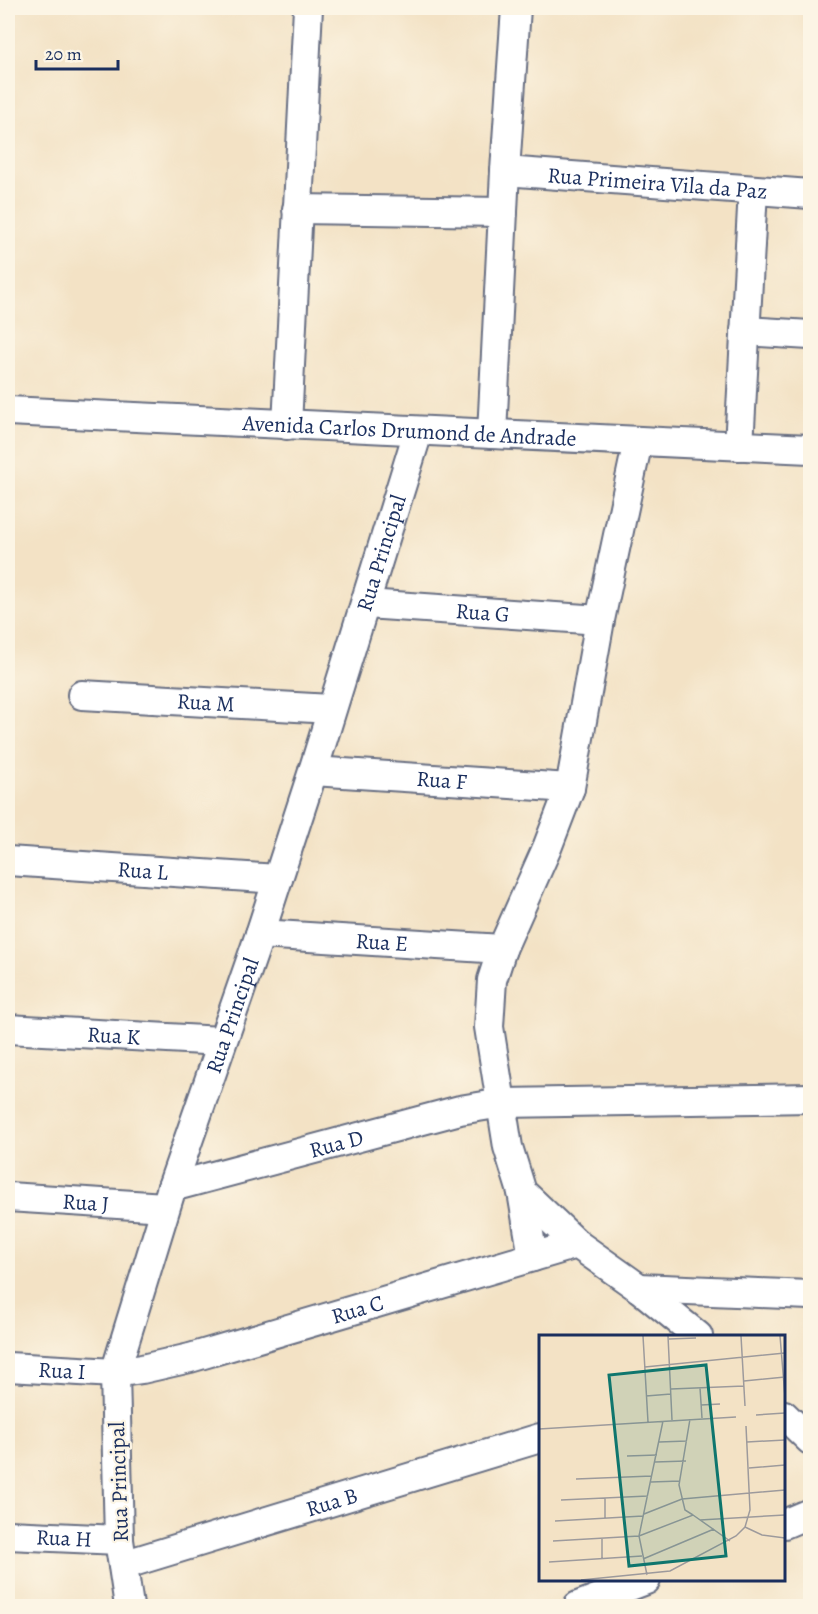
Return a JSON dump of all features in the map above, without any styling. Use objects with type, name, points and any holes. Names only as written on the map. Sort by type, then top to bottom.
[{"type":"street","points":[[287,425],[308,8]]},
{"type":"street","points":[[492,434],[505,171],[516,8]]},
{"type":"street","name":"Rua Primeira Vila da Paz","points":[[505,171],[810,194]]},
{"type":"street","points":[[739,446],[753,190]]},
{"type":"street","points":[[297,209],[503,212]]},
{"type":"street","points":[[745,331],[810,335]]},
{"type":"street","name":"Avenida Carlos Drumond de Andrade","points":[[8,411],[810,449]]},
{"type":"street","name":"Rua Principal","points":[[129,1606],[121,1552],[115,1373],[169,1197],[221,1041],[260,934],[313,771],[418,432]]},
{"type":"street","points":[[533,1257],[522,1192],[508,1147],[489,1027],[492,980],[502,949],[547,848],[570,788],[600,620],[638,441]]},
{"type":"street","name":"Rua G","points":[[366,604],[600,620]]},
{"type":"street","name":"Rua M","points":[[82,694],[331,709]]},
{"type":"street","name":"Rua F","points":[[313,771],[570,788]]},
{"type":"street","name":"Rua L","points":[[8,861],[278,879]]},
{"type":"street","name":"Rua E","points":[[260,934],[502,949]]},
{"type":"street","name":"Rua K","points":[[8,1029],[221,1041]]},
{"type":"street","name":"Rua D","points":[[169,1197],[460,1110],[502,1103],[810,1098]]},
{"type":"street","points":[[522,1192],[587,1251],[639,1288],[690,1332]]},
{"type":"street","name":"Rua J","points":[[8,1197],[169,1197]]},
{"type":"street","name":"Rua C","points":[[115,1373],[189,1358],[533,1257],[587,1251]]},
{"type":"street","points":[[639,1288],[810,1295]]},
{"type":"street","name":"Rua I","points":[[8,1367],[115,1373]]},
{"type":"street","points":[[785,1417],[810,1440]]},
{"type":"street","name":"Rua B","points":[[121,1552],[539,1438]]},
{"type":"street","points":[[785,1523],[810,1513]]},
{"type":"street","name":"Rua H","points":[[8,1535],[121,1552]]},
{"type":"street","points":[[578,1606],[643,1581]]}]
